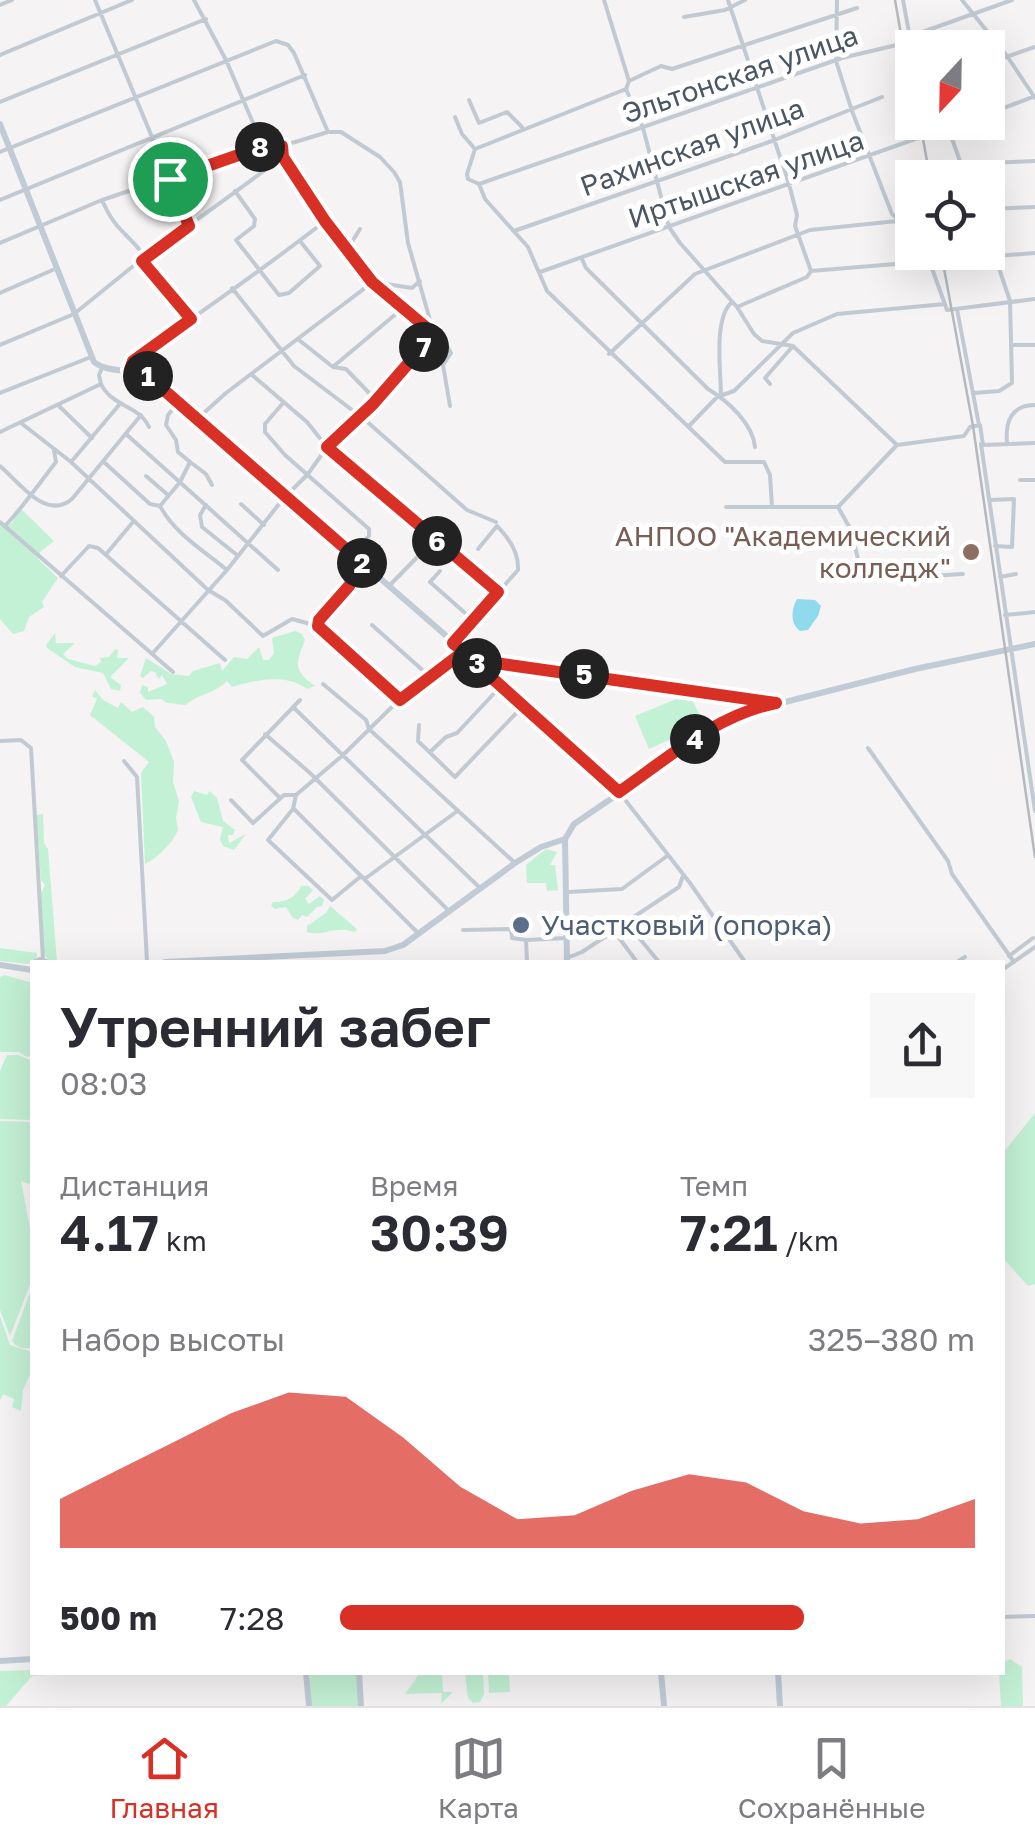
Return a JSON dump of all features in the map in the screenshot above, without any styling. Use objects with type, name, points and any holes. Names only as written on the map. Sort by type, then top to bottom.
[{"type":"main road","points":[[0,124],[91,357],[102,368],[130,370],[149,377],[619,792]]},
{"type":"main road","points":[[567,960],[564,839],[574,824],[714,726],[734,715],[776,703],[1035,644]]},
{"type":"main road","points":[[474,660],[776,703]]},
{"type":"main road","points":[[216,960],[370,954],[402,944],[515,863],[564,839]]},
{"type":"main road","points":[[0,965],[30,965]]},
{"type":"main road","points":[[0,1661],[30,1660]]},
{"type":"main road","points":[[306,1675],[308,1706]]},
{"type":"main road","points":[[359,1675],[361,1706]]},
{"type":"main road","points":[[661,1675],[664,1706]]},
{"type":"main road","points":[[778,1675],[780,1706]]},
{"type":"street","points":[[0,5],[12,0]]},
{"type":"street","points":[[96,0],[189,226]]},
{"type":"street","points":[[0,54],[132,0]]},
{"type":"street","points":[[194,0],[264,146]]},
{"type":"street","points":[[604,0],[629,81],[626,89],[643,128],[669,227],[754,334],[762,340],[794,346],[897,445]]},
{"type":"street","points":[[728,3],[745,0]]},
{"type":"street","points":[[837,0],[836,62],[869,158],[895,218]]},
{"type":"street","points":[[903,0],[907,30]]},
{"type":"street","points":[[962,0],[1008,56],[1035,97],[1005,108]]},
{"type":"street","name":"Эльтонская улица","points":[[933,30],[1012,0]]},
{"type":"street","points":[[684,17],[724,10],[728,3]]},
{"type":"street","points":[[728,3],[789,184],[798,234],[811,271]]},
{"type":"street","points":[[629,81],[661,66],[672,68],[858,8]]},
{"type":"street","points":[[0,102],[206,19]]},
{"type":"street","points":[[0,152],[276,42],[288,46],[305,75],[328,132]]},
{"type":"street","name":"Эльтонская улица","points":[[480,184],[895,44]]},
{"type":"street","points":[[1005,57],[1035,47]]},
{"type":"street","points":[[0,200],[305,75]]},
{"type":"street","points":[[626,89],[475,149],[468,179],[480,184],[485,199],[528,247],[546,291],[609,354],[725,462],[764,462],[770,475],[772,507]]},
{"type":"street","name":"Рахинская улица","points":[[514,231],[882,97]]},
{"type":"street","points":[[469,100],[479,122],[507,112],[522,128]]},
{"type":"street","points":[[455,117],[462,134],[475,149]]},
{"type":"street","points":[[0,243],[102,200],[264,146],[282,146],[328,132],[341,132],[380,157],[394,172],[404,201],[408,243],[434,334]]},
{"type":"street","name":"Иртышская улица","points":[[540,272],[912,140]]},
{"type":"street","points":[[282,146],[283,157],[325,221],[372,282],[451,353],[442,365],[450,406]]},
{"type":"street","points":[[0,344],[74,314],[283,157]]},
{"type":"street","points":[[1005,162],[1035,161]]},
{"type":"street","points":[[235,191],[255,219],[254,226],[236,240],[276,294],[289,294],[320,266],[300,241]]},
{"type":"street","points":[[102,200],[112,223],[143,254],[142,261],[191,319]]},
{"type":"street","points":[[1005,208],[1035,207]]},
{"type":"street","points":[[130,370],[133,361],[232,288],[259,273],[325,221]]},
{"type":"street","points":[[609,354],[694,274],[810,230],[895,221]]},
{"type":"street","points":[[348,248],[360,229]]},
{"type":"street","points":[[1005,255],[1035,252]]},
{"type":"street","points":[[582,258],[586,268],[642,325],[708,389],[722,397],[754,434],[755,448]]},
{"type":"street","points":[[811,271],[895,264]]},
{"type":"street","points":[[0,292],[57,268]]},
{"type":"street","points":[[934,270],[946,307]]},
{"type":"street","points":[[974,393],[1000,391],[1012,383],[1010,301],[1000,270]]},
{"type":"street","points":[[737,308],[807,277],[811,271]]},
{"type":"street","points":[[197,419],[372,282],[412,288],[420,281]]},
{"type":"street","points":[[232,288],[294,366],[401,450],[467,510],[496,522]]},
{"type":"street","points":[[688,426],[717,398],[734,391],[794,333],[837,314],[946,307],[957,310],[1035,299]]},
{"type":"street","points":[[722,397],[722,320],[726,306],[732,302]]},
{"type":"street","points":[[334,366],[404,308]]},
{"type":"street","points":[[957,310],[974,393],[1035,810]]},
{"type":"street","points":[[152,654],[227,570],[282,500],[288,498],[327,447],[373,404],[434,334]]},
{"type":"street","points":[[299,340],[334,366],[346,369],[372,396],[373,404]]},
{"type":"street","points":[[1010,345],[1035,344]]},
{"type":"street","points":[[770,384],[765,378],[794,346]]},
{"type":"street","points":[[0,393],[91,357]]},
{"type":"street","points":[[102,368],[101,384],[119,405],[133,409],[149,427]]},
{"type":"street","points":[[252,375],[307,422],[327,447],[498,592]]},
{"type":"street","points":[[0,432],[101,384]]},
{"type":"street","points":[[283,402],[265,424],[266,432],[369,529],[369,536],[352,554]]},
{"type":"street","points":[[178,403],[166,424],[178,452],[206,474],[212,485]]},
{"type":"street","points":[[1007,444],[1006,431],[1012,413],[1021,405],[1035,404]]},
{"type":"street","points":[[58,405],[92,438]]},
{"type":"street","points":[[71,462],[119,405]]},
{"type":"street","points":[[0,466],[54,508],[67,504],[141,416]]},
{"type":"street","points":[[20,423],[71,462],[263,636],[292,619],[318,626],[400,700]]},
{"type":"street","points":[[726,507],[838,507],[897,445],[964,436],[970,427],[979,426]]},
{"type":"street","points":[[979,426],[983,445],[1035,443]]},
{"type":"street","points":[[126,434],[278,570]]},
{"type":"street","points":[[2,524],[11,522],[56,462],[54,450]]},
{"type":"street","points":[[103,462],[150,504],[160,506]]},
{"type":"street","points":[[160,506],[180,482],[190,462]]},
{"type":"street","points":[[146,476],[168,495]]},
{"type":"street","points":[[1020,480],[1035,480]]},
{"type":"street","points":[[989,500],[1014,499],[1012,547],[996,546]]},
{"type":"street","points":[[241,504],[264,525]]},
{"type":"street","points":[[206,505],[200,515],[202,526],[236,554]]},
{"type":"street","points":[[160,506],[166,518],[192,544],[227,570]]},
{"type":"street","points":[[838,507],[851,530],[864,580],[963,574]]},
{"type":"street","points":[[106,554],[133,522]]},
{"type":"street","points":[[2,524],[173,672]]},
{"type":"street","points":[[453,643],[518,570],[507,536],[497,526],[478,549]]},
{"type":"street","points":[[388,586],[435,539]]},
{"type":"street","points":[[62,576],[88,546],[106,554],[225,660]]},
{"type":"street","points":[[318,626],[362,563]]},
{"type":"street","points":[[440,571],[430,582],[473,620]]},
{"type":"street","points":[[1000,578],[1016,574]]},
{"type":"street","points":[[1005,616],[1035,612]]},
{"type":"street","points":[[372,625],[428,675]]},
{"type":"street","points":[[231,800],[252,823],[280,798],[296,795],[428,675],[463,652]]},
{"type":"street","points":[[323,684],[515,863]]},
{"type":"street","points":[[430,752],[458,732],[501,686]]},
{"type":"street","points":[[280,798],[242,760],[300,700]]},
{"type":"street","points":[[419,725],[418,742],[456,776],[523,706]]},
{"type":"street","points":[[293,707],[479,887]]},
{"type":"street","points":[[266,734],[448,910]]},
{"type":"street","points":[[0,741],[22,740],[31,748],[40,960]]},
{"type":"street","points":[[868,748],[1014,962]]},
{"type":"street","points":[[124,762],[137,777],[147,960]]},
{"type":"street","points":[[619,792],[744,960]]},
{"type":"street","points":[[296,795],[293,809],[268,840],[332,900],[360,876],[370,876],[456,812]]},
{"type":"street","points":[[293,809],[418,933]]},
{"type":"street","points":[[564,892],[622,890],[666,856]]},
{"type":"street","points":[[567,960],[679,887],[683,876]]},
{"type":"street","points":[[626,922],[657,960]]},
{"type":"street","points":[[463,930],[511,929],[512,938],[526,940],[566,938]]},
{"type":"street","points":[[614,931],[636,960]]},
{"type":"street","points":[[1009,956],[1033,938]]},
{"type":"street","points":[[526,940],[527,960]]},
{"type":"street","points":[[1005,968],[1035,946]]},
{"type":"street","points":[[960,960],[965,956]]},
{"type":"street","points":[[1005,1617],[1035,1616]]},
{"type":"green space","points":[[20,508],[54,541],[40,552],[38,559],[58,578],[42,602],[44,607],[29,617],[24,631],[13,634],[0,619],[0,523],[12,523]]},
{"type":"green space","points":[[295,631],[305,640],[299,671],[315,686],[307,689],[290,681],[271,679],[232,687],[227,681],[186,705],[146,700],[140,693],[142,685],[148,687],[148,692],[167,684],[155,672],[140,676],[146,658],[171,674],[189,676],[193,671],[220,663],[222,671],[234,657],[247,659],[259,647],[263,660],[269,660],[274,653],[272,638]]},
{"type":"green space","points":[[55,633],[56,643],[75,643],[63,654],[68,659],[95,666],[115,649],[117,658],[129,658],[110,677],[121,685],[120,691],[111,689],[103,673],[75,667],[47,648]]},
{"type":"green space","points":[[95,690],[118,708],[121,702],[132,712],[143,707],[154,717],[155,727],[174,762],[178,830],[164,850],[145,864],[141,773],[149,762],[90,715],[97,699],[92,696]]},
{"type":"green space","points":[[686,695],[691,697],[704,724],[649,749],[635,716]]},
{"type":"green space","points":[[194,791],[207,795],[210,791],[217,798],[223,821],[235,830],[228,835],[229,843],[246,834],[234,850],[223,846],[223,827],[201,822],[191,797]]},
{"type":"green space","points":[[43,814],[57,960],[47,960],[44,952],[41,893],[45,885],[41,880],[36,815]]},
{"type":"green space","points":[[546,849],[557,852],[550,865],[555,865],[558,890],[547,891],[546,883],[527,883],[526,865]]},
{"type":"green space","points":[[301,886],[313,890],[305,899],[309,904],[320,896],[324,900],[307,917],[302,915],[298,920],[286,907],[271,906],[293,896]]},
{"type":"green space","points":[[330,906],[357,929],[355,932],[307,932],[307,926]]},
{"type":"green space","points":[[0,948],[37,953],[28,964],[0,961]]},
{"type":"green space","points":[[0,977],[30,982],[27,1057],[19,1052],[0,1052]]},
{"type":"green space","points":[[7,1055],[30,1060],[30,1120],[0,1119],[0,1071]]},
{"type":"green space","points":[[1035,1113],[1035,1284],[1028,1286],[1005,1260],[1005,1150]]},
{"type":"green space","points":[[0,1121],[30,1122],[30,1184],[21,1181],[30,1229],[30,1285],[10,1336],[0,1310]]},
{"type":"green space","points":[[30,1292],[30,1348],[12,1341]]},
{"type":"green space","points":[[0,1316],[10,1345],[30,1351],[30,1374],[23,1390],[21,1411],[12,1407],[14,1399],[3,1394],[0,1400]]},
{"type":"green space","points":[[1010,1659],[1022,1667],[1023,1706],[1001,1706],[999,1675],[1005,1675],[1005,1662]]},
{"type":"green space","points":[[30,1670],[30,1675],[47,1675],[32,1676],[6,1706],[0,1706],[0,1671]]},
{"type":"green space","points":[[310,1675],[357,1675],[359,1706],[311,1706]]},
{"type":"green space","points":[[419,1675],[442,1675],[443,1692],[453,1692],[441,1704],[442,1693],[405,1694]]},
{"type":"green space","points":[[465,1675],[483,1675],[484,1694],[480,1702],[473,1703],[468,1698]]},
{"type":"green space","points":[[488,1675],[509,1675],[510,1692],[489,1693]]},
{"type":"water","points":[[797,599],[815,600],[821,606],[808,630],[800,631],[794,624]]},
{"type":"tram line","points":[[895,0],[900,30]]},
{"type":"tram line","points":[[923,140],[927,160]]},
{"type":"tram line","points":[[944,270],[973,426],[1035,857]]},
{"type":"place","name":"АНПОО \"Академический колледж\"","points":[[971,552]]},
{"type":"place","name":"Участковый (опорка)","points":[[521,925]]},
{"type":"route","points":[[170,179],[189,226],[142,261],[191,319],[133,361],[130,370],[149,377],[362,563],[318,626],[400,700],[463,652],[619,792],[714,726],[734,715],[776,703],[474,660],[463,652],[453,643],[498,592],[327,447],[373,404],[434,334],[372,282],[320,214],[283,157],[282,146],[264,146],[170,179]]}]
